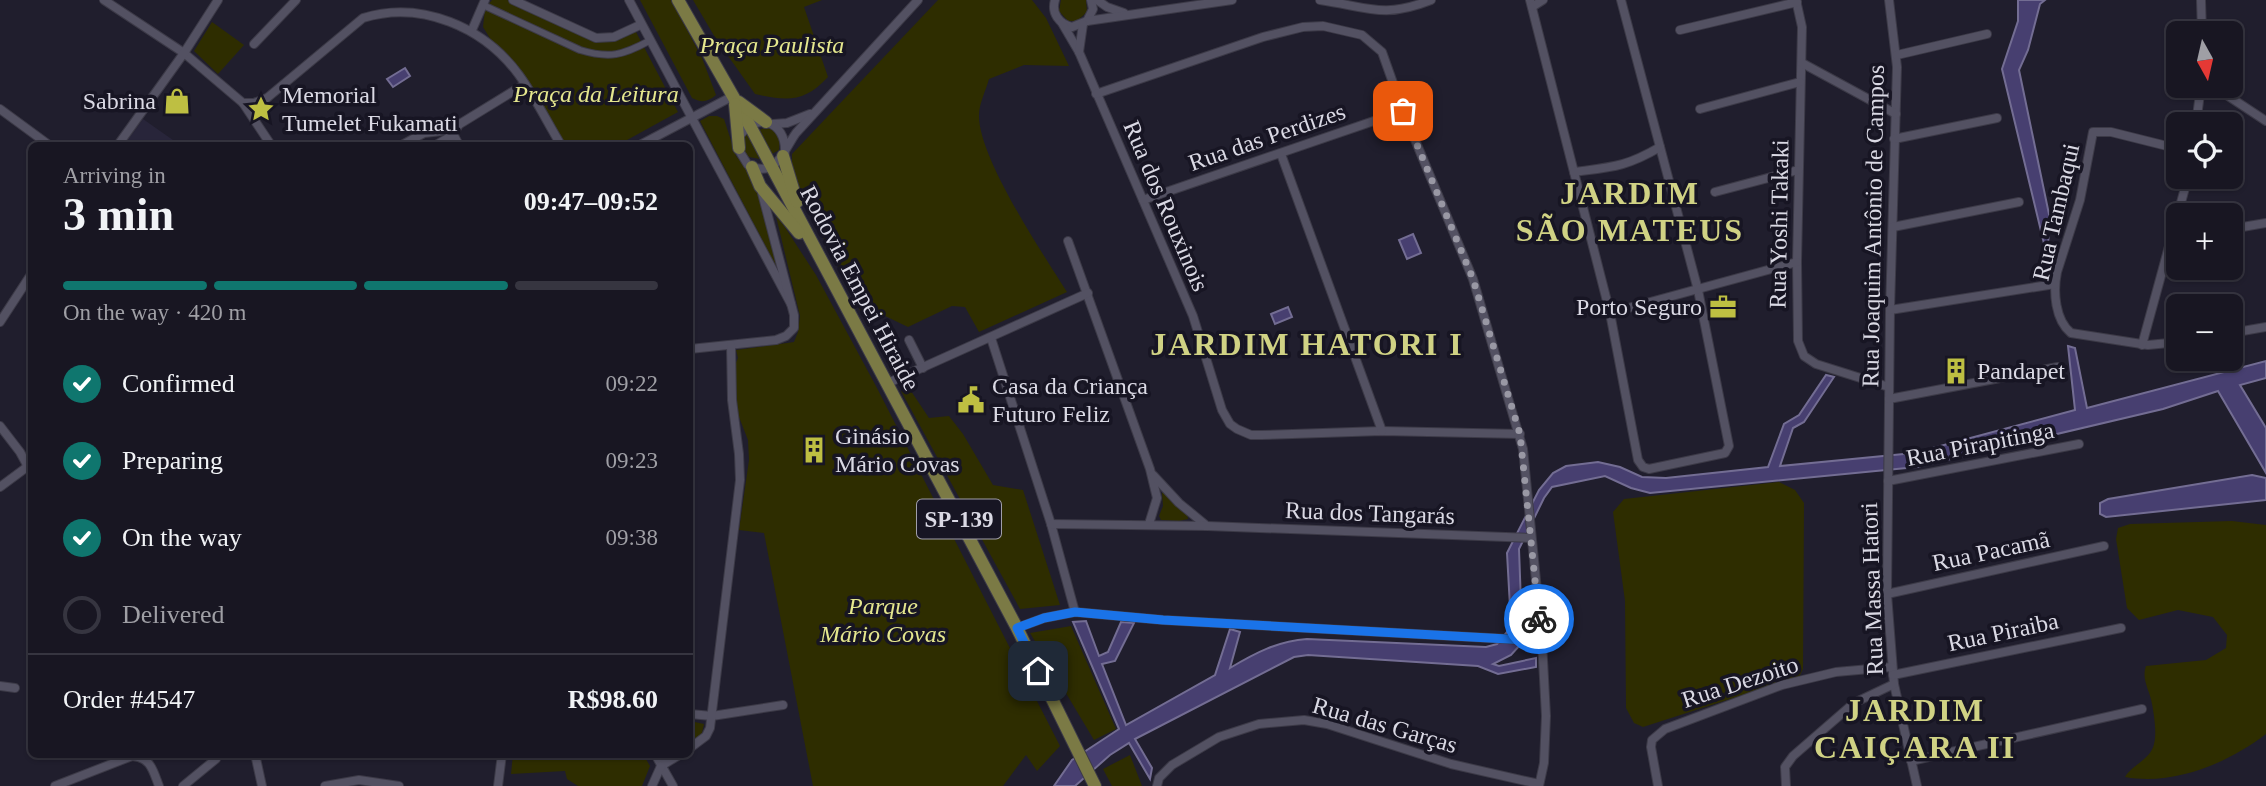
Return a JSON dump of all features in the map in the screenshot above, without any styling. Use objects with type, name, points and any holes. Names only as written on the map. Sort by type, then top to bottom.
[{"type":"main road","name":"Rodovia Empei Hiraide","points":[[678,0],[750,126],[888,383],[1017,628],[1095,786]]},
{"type":"main road","points":[[734,98],[769,123]]},
{"type":"main road","points":[[734,98],[739,148]]},
{"type":"main road","points":[[784,154],[792,188],[817,254]]},
{"type":"main road","points":[[752,167],[760,186],[817,254]]},
{"type":"street","points":[[104,0],[184,53],[243,103],[269,142]]},
{"type":"street","points":[[120,142],[218,0]]},
{"type":"street","points":[[254,44],[296,0]]},
{"type":"street","points":[[513,0],[596,38],[614,37],[640,25]]},
{"type":"street","points":[[629,0],[791,304]]},
{"type":"street","points":[[819,109],[787,123],[750,126],[741,133],[739,148],[745,162],[752,167],[770,166],[784,154],[796,133],[819,109],[918,0]]},
{"type":"street","name":"Rua dos Rouxinois","points":[[1047,0],[1079,52],[1143,200],[1197,327],[1226,418],[1237,429],[1251,435],[1382,431]]},
{"type":"street","points":[[1054,12],[1055,0]]},
{"type":"street","points":[[1079,52],[1085,22],[1093,9],[1091,0]]},
{"type":"street","points":[[1097,0],[1107,7],[1127,14]]},
{"type":"street","points":[[1062,23],[1072,27],[1127,14],[1232,0]]},
{"type":"street","points":[[1320,0],[1386,12],[1413,7],[1431,0]]},
{"type":"street","points":[[1543,0],[1531,4],[1610,313],[1638,460],[1645,469],[1653,469],[1721,454],[1727,452],[1729,446],[1698,290],[1621,0]]},
{"type":"street","name":"Rua Joaquim Antônio de Campos","points":[[1888,477],[1897,55],[1889,0]]},
{"type":"street","points":[[2202,0],[2202,21]]},
{"type":"street","points":[[1680,30],[1796,1]]},
{"type":"street","name":"Rua Yoshi Takaki","points":[[1796,1],[1802,27],[1798,170],[1798,341],[1804,356],[1816,364],[1889,387]]},
{"type":"street","points":[[472,30],[484,2],[593,54],[605,56],[627,53],[649,41]]},
{"type":"street","points":[[243,103],[254,103],[267,98],[355,23],[374,13],[396,9],[430,11],[472,30],[501,53],[525,84],[559,142]]},
{"type":"street","points":[[1096,94],[1286,30],[1323,26],[1362,35],[1382,52],[1403,111],[1473,279],[1520,434],[1542,641],[1546,729],[1544,763],[1539,785]]},
{"type":"street","points":[[1897,55],[1987,34]]},
{"type":"street","points":[[1802,63],[1896,114]]},
{"type":"street","points":[[1700,109],[1800,82]]},
{"type":"street","points":[[440,142],[525,84]]},
{"type":"street","points":[[646,142],[734,98]]},
{"type":"street","points":[[2231,98],[2266,121]]},
{"type":"street","points":[[0,109],[45,142]]},
{"type":"street","name":"Rua das Perdizes","points":[[1143,200],[1403,111]]},
{"type":"street","points":[[0,115],[13,119]]},
{"type":"street","points":[[1894,139],[1997,118]]},
{"type":"street","points":[[769,123],[783,135],[784,154]]},
{"type":"street","points":[[408,142],[424,133],[454,130]]},
{"type":"street","points":[[454,130],[458,142]]},
{"type":"street","name":"Rua Tambaqui","points":[[2142,345],[2078,335],[2066,329],[2059,318],[2055,284],[2080,200],[2093,132],[2112,132],[2166,146]]},
{"type":"street","points":[[1574,172],[1622,166],[1660,146]]},
{"type":"street","points":[[1281,154],[1382,431],[1520,434]]},
{"type":"street","points":[[1715,192],[1798,170]]},
{"type":"street","points":[[693,349],[776,340],[789,334],[795,322],[760,186]]},
{"type":"street","points":[[1893,227],[2019,202]]},
{"type":"street","points":[[2243,227],[2266,223]]},
{"type":"street","points":[[1068,241],[1150,469],[1157,498],[1149,524]]},
{"type":"street","points":[[1610,313],[1797,262]]},
{"type":"street","points":[[2166,269],[2142,345],[2166,344]]},
{"type":"street","points":[[0,322],[28,279]]},
{"type":"street","points":[[1890,310],[2055,284]]},
{"type":"street","points":[[888,383],[1087,293]]},
{"type":"street","points":[[2243,331],[2266,327]]},
{"type":"street","points":[[991,338],[1051,524],[1075,612]]},
{"type":"street","points":[[909,340],[923,368]]},
{"type":"street","points":[[693,746],[708,734],[712,716],[740,466],[732,400],[731,345]]},
{"type":"street","points":[[1889,399],[2057,367]]},
{"type":"street","points":[[0,426],[20,452],[28,468]]},
{"type":"street","name":"Rua Pirapitinga","points":[[1888,477],[2079,444]]},
{"type":"street","points":[[1150,469],[1157,481],[1207,526]]},
{"type":"street","points":[[0,487],[28,471]]},
{"type":"street","name":"Rua Massa Hatori","points":[[1888,477],[1887,594],[1893,675],[1917,786]]},
{"type":"street","name":"Rua dos Tangarás","points":[[1051,524],[1149,524],[1531,538]]},
{"type":"street","name":"Rua Pacamã","points":[[1887,594],[2104,546]]},
{"type":"street","points":[[1017,628],[1044,618],[1075,612],[1163,620],[1542,641]]},
{"type":"street","name":"Rua Piraiba","points":[[1893,675],[2121,628]]},
{"type":"street","name":"Rua Dezoito","points":[[1658,786],[1652,740],[1665,729],[1782,685],[1836,672],[1893,675]]},
{"type":"street","points":[[1786,786],[1785,767],[1793,756],[1893,675]]},
{"type":"street","points":[[0,686],[15,688]]},
{"type":"street","points":[[693,714],[712,716],[783,705]]},
{"type":"street","points":[[1911,761],[2142,709]]},
{"type":"street","name":"Rua das Garças","points":[[1157,786],[1159,778],[1172,765],[1219,737],[1259,724],[1304,720],[1327,724],[1473,770],[1539,785]]},
{"type":"street","points":[[55,786],[123,758]]},
{"type":"street","points":[[142,758],[147,760],[159,786]]},
{"type":"street","points":[[256,758],[262,786]]},
{"type":"street","points":[[498,786],[502,758]]},
{"type":"street","points":[[657,758],[673,786]]},
{"type":"street","points":[[652,786],[661,766],[674,758]]},
{"type":"street","points":[[183,786],[216,759]]},
{"type":"street","points":[[325,786],[359,780],[399,786]]},
{"type":"shaded area","points":[[2018,0],[2045,0],[2040,4],[2028,50],[2019,70],[2050,219],[2047,256],[2002,69],[2018,21]]},
{"type":"shaded area","points":[[405,68],[410,76],[393,87],[387,79]]},
{"type":"shaded area","points":[[143,119],[176,142],[126,142]]},
{"type":"shaded area","points":[[1413,234],[1421,253],[1407,259],[1399,240]]},
{"type":"shaded area","points":[[1288,307],[1292,317],[1275,324],[1271,314]]},
{"type":"shaded area","points":[[2068,346],[2075,348],[2087,408],[2228,371],[2243,371],[2243,367],[2266,361],[2266,378],[2240,385],[2266,428],[2266,473],[2218,391],[2163,409],[1917,467],[1650,493],[1605,476],[1552,487],[1519,549],[1522,631],[1520,645],[1511,655],[1493,664],[1499,666],[1536,658],[1536,667],[1498,674],[1478,666],[1308,655],[1294,657],[1135,739],[1152,768],[1150,779],[1129,743],[1110,755],[1075,786],[1054,786],[1072,760],[1119,729],[1073,622],[1086,621],[1099,656],[1108,652],[1121,622],[1134,623],[1115,661],[1102,664],[1126,725],[1215,675],[1230,629],[1240,632],[1230,668],[1267,649],[1286,642],[1307,639],[1486,647],[1497,644],[1507,632],[1510,607],[1507,553],[1539,490],[1553,473],[1566,466],[1598,462],[1620,467],[1642,477],[1666,478],[1768,467],[1784,424],[1799,415],[1826,375],[1834,377],[1804,422],[1793,428],[1780,466],[1914,453],[2075,410]]},
{"type":"shaded area","points":[[2252,475],[2266,478],[2266,500],[2106,517],[2100,514],[2100,503],[2108,499]]},
{"type":"green space","name":"Praça da Leitura","points":[[492,0],[507,0],[595,42],[611,41],[635,30],[678,112],[623,142],[564,142],[522,72],[491,40],[483,27],[485,9]]},
{"type":"green space","points":[[640,0],[671,0],[702,58],[716,95],[701,101],[692,98]]},
{"type":"green space","name":"Praça Paulista","points":[[693,0],[822,0],[804,7],[828,77],[803,96],[786,99],[755,94],[716,39]]},
{"type":"green space","points":[[938,0],[1032,0],[1046,18],[1069,66],[1024,65],[989,79],[979,115],[989,155],[1028,230],[1067,292],[979,332],[965,307],[952,306],[908,327],[883,315],[864,318],[792,176],[792,154]]},
{"type":"green space","points":[[1061,0],[1086,0],[1087,12],[1077,21],[1068,21],[1059,11]]},
{"type":"green space","points":[[212,22],[244,45],[218,74],[194,51]]},
{"type":"green space","points":[[709,116],[724,119],[736,156],[748,170],[756,187],[777,268],[700,121]]},
{"type":"green space","points":[[773,128],[780,138],[779,150],[772,154],[759,130]]},
{"type":"green space","points":[[747,133],[760,159],[749,157],[745,151],[743,142]]},
{"type":"green space","name":"Parque Mário Covas","points":[[775,212],[816,275],[877,388],[1060,746],[1037,771],[1026,755],[1003,786],[813,786],[764,533],[739,530],[749,460],[748,440],[739,417],[735,391],[734,367],[738,358],[736,350],[794,342],[800,316]]},
{"type":"green space","points":[[909,388],[929,418],[949,416],[963,434],[993,485],[1023,490],[1060,605],[1020,609],[901,391]]},
{"type":"green space","points":[[1779,482],[1795,490],[1804,503],[1803,669],[1799,677],[1643,727],[1634,723],[1626,708],[1625,601],[1613,512],[1624,499]]},
{"type":"green space","points":[[1165,492],[1187,513],[1188,519],[1161,520],[1159,516],[1163,506],[1162,493]]},
{"type":"green space","points":[[2232,521],[2266,525],[2266,734],[2235,754],[2200,770],[2162,778],[2125,777],[2149,754],[2155,740],[2153,708],[2146,685],[2146,666],[2206,660],[2226,648],[2227,635],[2213,617],[2178,610],[2139,620],[2127,608],[2116,539],[2118,528],[2130,524]]},
{"type":"green space","points":[[1071,626],[1116,729],[1094,740],[1030,633]]},
{"type":"green space","points":[[693,722],[704,724],[701,737],[693,744]]},
{"type":"green space","points":[[1130,755],[1142,786],[1112,786],[1103,769]]},
{"type":"green space","points":[[513,758],[645,758],[650,766],[642,786],[578,786],[567,779],[565,771],[511,774]]},
{"type":"way so far","points":[[1403,111],[1473,279],[1520,434],[1539,619]]},
{"type":"place","name":"Sabrina","points":[[177,101]]},
{"type":"place","name":"Memorial Tumelet Fukamati","points":[[261,109]]},
{"type":"place","name":"Porto Seguro","points":[[1723,307]]},
{"type":"place","name":"Pandapet","points":[[1956,371]]},
{"type":"place","name":"Casa da Criança Futuro Feliz","points":[[971,400]]},
{"type":"place","name":"Ginásio Mário Covas","points":[[814,450]]},
{"type":"district","name":"JARDIM SÃO MATEUS","points":[[1630,212]]},
{"type":"district","name":"JARDIM HATORI I","points":[[1307,344]]},
{"type":"district","name":"JARDIM CAIÇARA II","points":[[1915,728]]},
{"type":"route","points":[[1038,671],[1017,628],[1044,618],[1075,612],[1163,620],[1542,641],[1539,619]]}]
